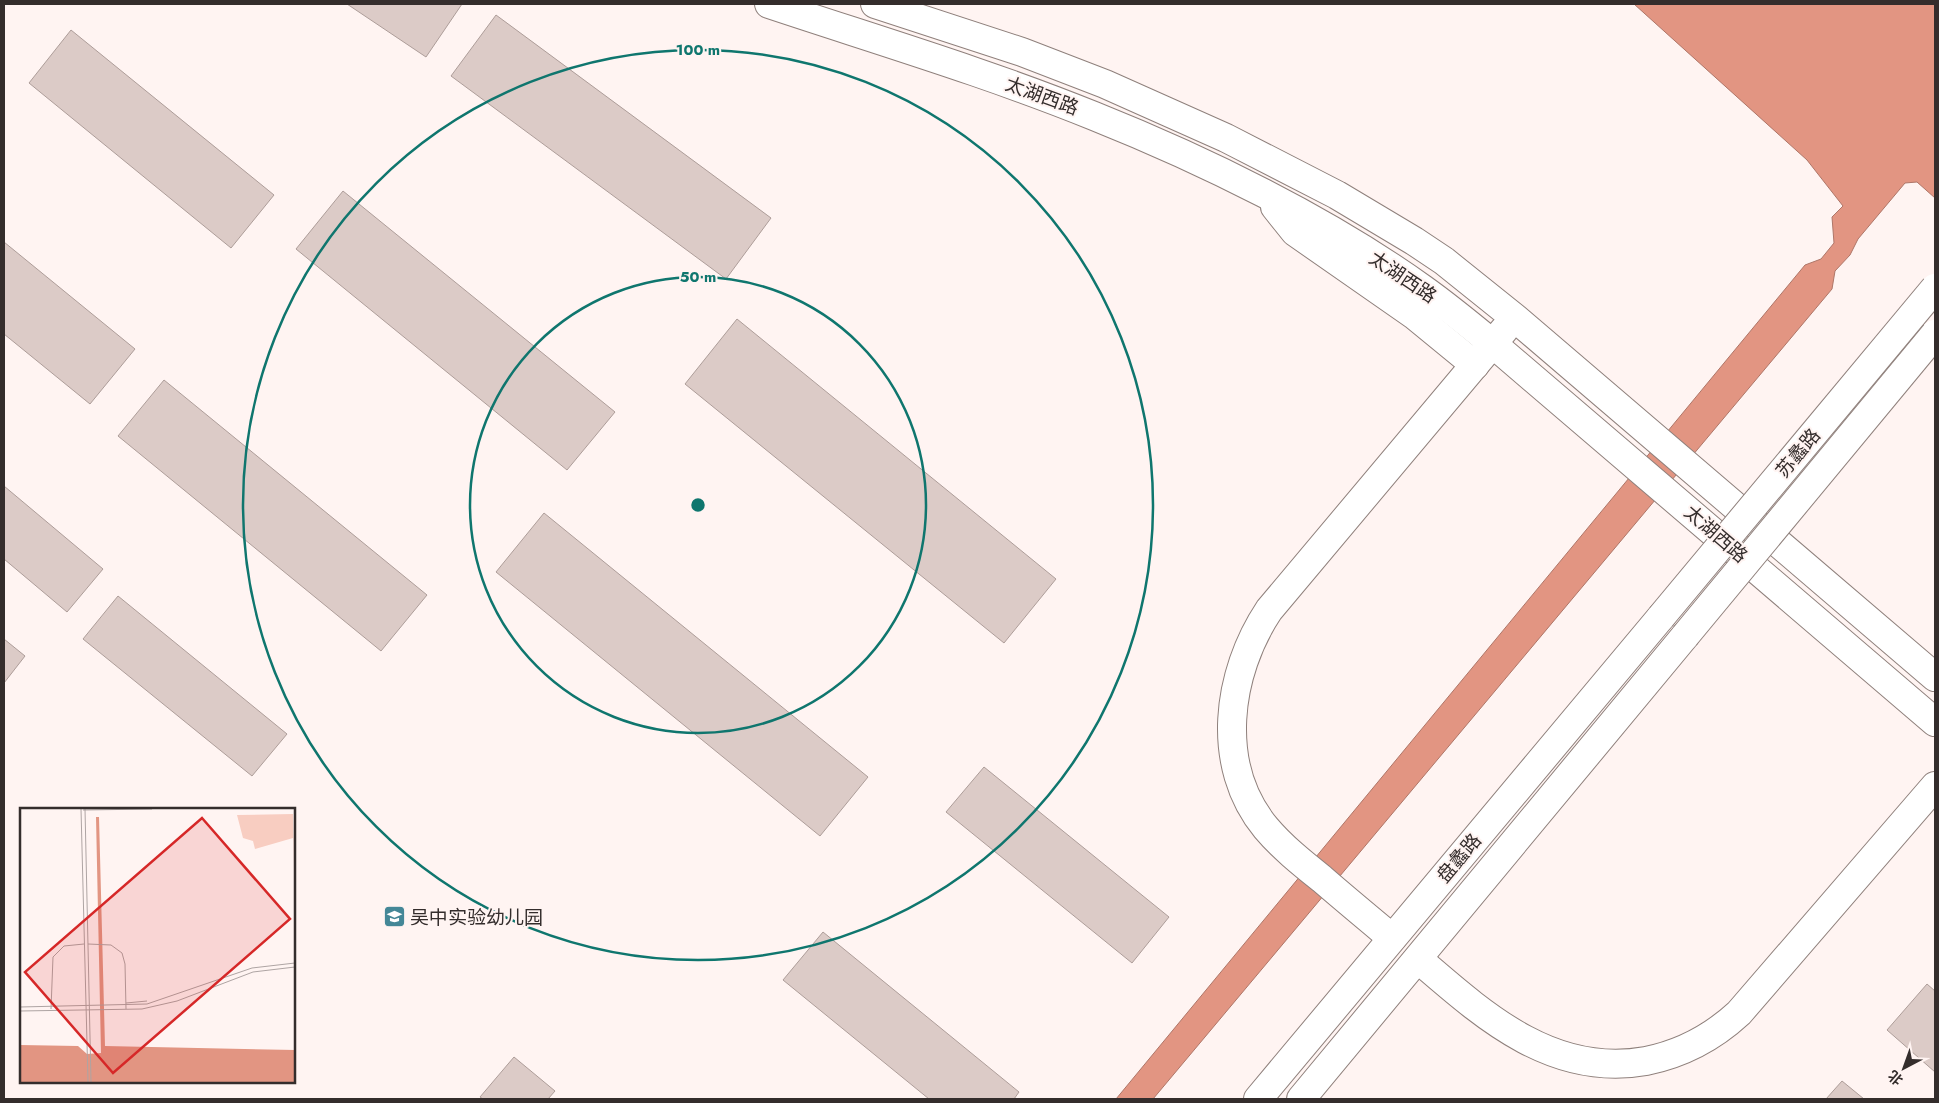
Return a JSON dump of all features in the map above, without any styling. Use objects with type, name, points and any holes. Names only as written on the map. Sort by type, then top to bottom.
[{"type":"main road","name":"太湖西路","points":[[768,4],[1010,84],[1093,115],[1172,149],[1267,196],[1320,224],[1395,270],[1430,294],[1493,344],[1935,722]]},
{"type":"main road","name":"太湖西路","points":[[876,4],[1022,52],[1105,84],[1226,138],[1337,195],[1407,237],[1444,261],[1515,318],[1935,677]]},
{"type":"main road","points":[[1267,196],[1295,232],[1414,314],[1475,365]]},
{"type":"main road","name":"苏蠡路","points":[[1661,617],[1935,288]]},
{"type":"main road","points":[[1392,938],[1298,860],[1264,826],[1252,808],[1238,776],[1234,756],[1232,715],[1234,694],[1250,644],[1259,626],[1281,595],[1515,318]]},
{"type":"main road","name":"苏蠡路","points":[[1685,636],[1935,334]]},
{"type":"main road","name":"盘蠡路","points":[[1258,1099],[1661,617]]},
{"type":"main road","name":"盘蠡路","points":[[1302,1099],[1685,636]]},
{"type":"main road","points":[[1418,959],[1486,1016],[1559,1056],[1591,1063],[1622,1064],[1669,1055],[1715,1033],[1739,1013],[1935,786]]},
{"type":"shaded area","points":[[1634,4],[1935,4],[1935,198],[1917,182],[1905,183],[1858,239],[1850,255],[1835,271],[1832,289],[1153,1099],[1116,1099],[1805,265],[1821,259],[1834,243],[1832,217],[1843,206],[1807,160]]},
{"type":"building","points":[[347,4],[462,4],[426,57]]},
{"type":"building","points":[[496,15],[771,218],[726,279],[451,76]]},
{"type":"building","points":[[71,30],[274,195],[231,248],[29,83]]},
{"type":"building","points":[[343,191],[615,412],[567,470],[296,249]]},
{"type":"building","points":[[4,242],[135,349],[90,404],[4,334]]},
{"type":"building","points":[[737,319],[1056,579],[1004,643],[685,384]]},
{"type":"building","points":[[164,380],[427,595],[381,651],[118,436]]},
{"type":"building","points":[[4,486],[103,569],[67,612],[4,559]]},
{"type":"building","points":[[544,513],[868,777],[820,836],[496,572]]},
{"type":"building","points":[[118,596],[287,734],[252,776],[83,639]]},
{"type":"building","points":[[4,639],[25,656],[4,683]]},
{"type":"building","points":[[984,767],[1169,917],[1132,963],[946,812]]},
{"type":"building","points":[[823,932],[1019,1092],[1014,1099],[929,1099],[783,980]]},
{"type":"building","points":[[1927,984],[1935,991],[1935,1072],[1887,1030]]},
{"type":"building","points":[[514,1057],[555,1091],[548,1099],[483,1099],[480,1097]]},
{"type":"building","points":[[1842,1081],[1864,1099],[1826,1099]]},
{"type":"place","name":"吴中实验幼儿园","points":[[394,917]]}]
